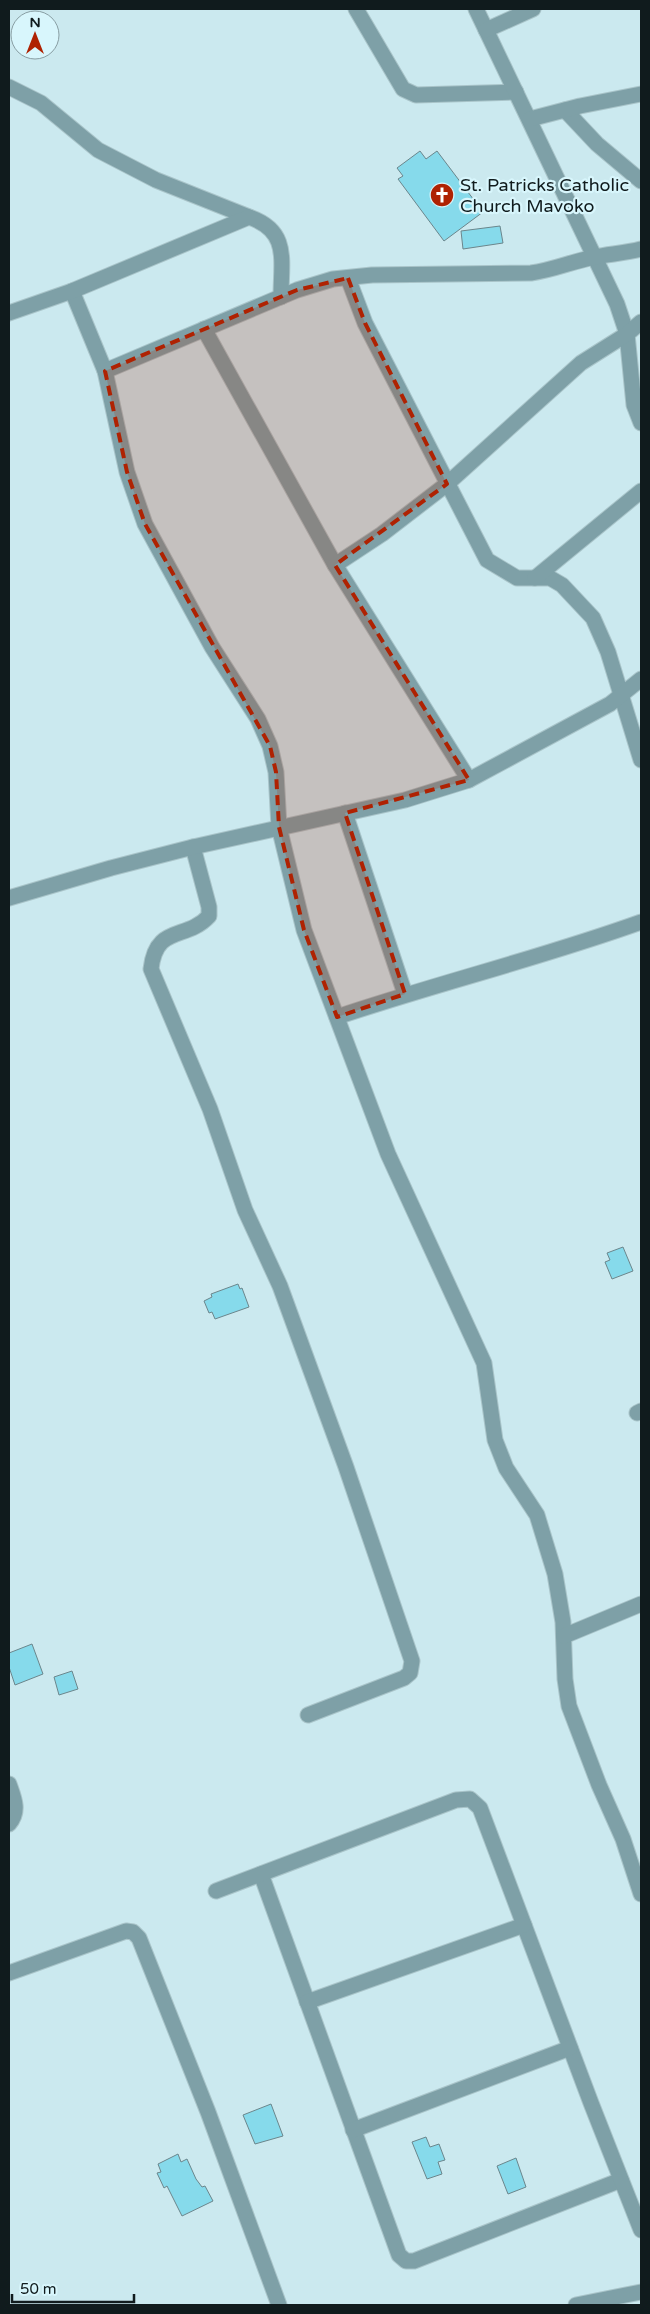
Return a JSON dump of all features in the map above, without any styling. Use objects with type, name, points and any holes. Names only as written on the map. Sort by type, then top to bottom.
[{"type":"street","points":[[356,9],[403,88],[408,93],[416,95],[516,92]]},
{"type":"street","points":[[476,9],[617,304],[627,334],[634,405],[641,423]]},
{"type":"street","points":[[486,30],[533,9]]},
{"type":"street","points":[[9,87],[41,104],[98,150],[156,180],[265,222],[275,232],[281,249],[281,296]]},
{"type":"street","points":[[530,119],[641,94]]},
{"type":"street","points":[[565,110],[597,144],[641,180]]},
{"type":"street","points":[[9,313],[72,291],[249,217]]},
{"type":"street","points":[[105,371],[281,296],[333,280],[372,275],[530,273],[552,270],[595,257],[613,256],[641,249]]},
{"type":"street","points":[[348,278],[364,323],[487,560],[517,578],[550,578],[562,585],[593,618],[608,652],[641,760]]},
{"type":"street","points":[[72,291],[105,371],[126,472],[144,524],[212,647],[258,719],[270,746],[276,772],[279,827],[304,930],[388,1154],[484,1364],[495,1440],[506,1468],[536,1515],[547,1542],[555,1574],[564,1636],[569,1706],[599,1785],[623,1839],[641,1894]]},
{"type":"street","points":[[335,565],[382,534],[447,484],[581,363],[627,334],[641,322]]},
{"type":"street","points":[[204,329],[335,565],[469,780]]},
{"type":"street","points":[[535,578],[641,491]]},
{"type":"street","points":[[9,898],[193,846],[405,800],[469,780],[621,696],[641,679]]},
{"type":"street","points":[[346,814],[405,994]]},
{"type":"street","points":[[193,846],[209,907],[209,916],[202,923],[168,937],[158,944],[153,955],[151,969],[210,1109],[245,1210],[280,1286],[346,1467],[412,1661],[410,1673],[404,1678],[308,1715]]},
{"type":"street","points":[[337,1017],[405,994],[601,936],[641,922]]},
{"type":"street","points":[[564,1636],[641,1604]]},
{"type":"street","points":[[9,1784],[16,1802],[14,1817],[9,1824]]},
{"type":"street","points":[[216,1891],[456,1800],[470,1799],[480,1808],[641,2230]]},
{"type":"street","points":[[260,1874],[400,2255],[406,2261],[414,2261],[621,2180]]},
{"type":"street","points":[[307,2002],[524,1924]]},
{"type":"street","points":[[9,1973],[126,1931],[133,1932],[139,1938],[208,2112],[279,2305]]},
{"type":"street","points":[[353,2130],[570,2048]]},
{"type":"street","points":[[576,2305],[641,2292]]},
{"type":"highlighted area","points":[[348,278],[365,323],[447,484],[335,565],[469,780],[345,813],[405,994],[337,1017],[304,930],[279,827],[276,772],[270,746],[145,524],[127,472],[105,371],[297,290]]},
{"type":"building","points":[[420,151],[426,159],[437,151],[483,212],[444,241],[398,179],[403,176],[397,168]]},
{"type":"building","points":[[500,226],[503,243],[463,249],[461,231]]},
{"type":"building","points":[[623,1247],[633,1271],[612,1279],[605,1262],[610,1260],[607,1253]]},
{"type":"building","points":[[238,1284],[240,1289],[242,1288],[249,1307],[215,1319],[212,1312],[209,1313],[204,1301],[212,1297],[211,1294]]},
{"type":"building","points":[[32,1644],[43,1674],[15,1685],[9,1667],[9,1653]]},
{"type":"building","points":[[72,1671],[78,1689],[59,1695],[54,1677]]},
{"type":"building","points":[[271,2104],[283,2136],[255,2144],[243,2115]]},
{"type":"building","points":[[426,2137],[430,2147],[439,2144],[445,2160],[438,2162],[442,2174],[427,2179],[412,2142]]},
{"type":"building","points":[[178,2154],[181,2162],[187,2159],[196,2179],[202,2187],[205,2186],[213,2201],[182,2216],[167,2186],[164,2188],[157,2173],[161,2172],[158,2164]]},
{"type":"building","points":[[516,2158],[526,2187],[508,2194],[497,2166]]},
{"type":"place","name":"St. Patricks Catholic Church Mavoko","points":[[442,195]]}]
